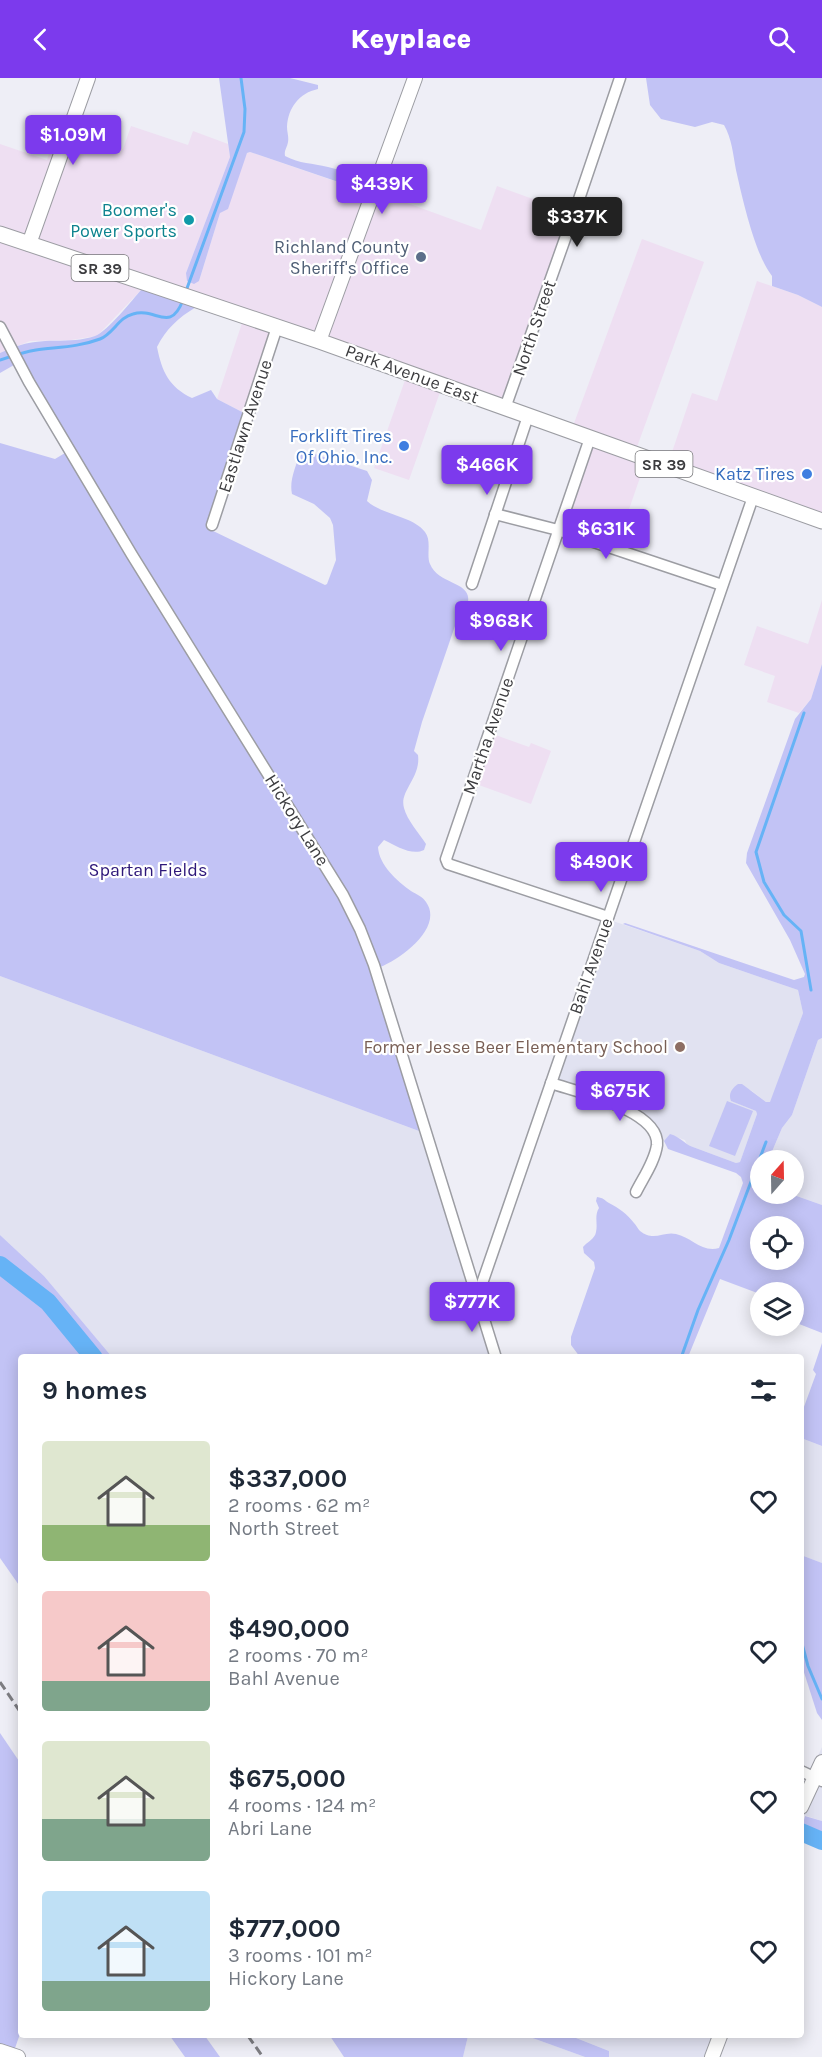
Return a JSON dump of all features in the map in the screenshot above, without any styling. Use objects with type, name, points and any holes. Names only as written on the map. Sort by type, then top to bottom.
[{"type":"main road","name":"Park Avenue East","points":[[0,234],[319,341],[822,521]]},
{"type":"street","points":[[29,244],[88,78]]},
{"type":"street","points":[[319,341],[416,78]]},
{"type":"street","name":"North Street","points":[[505,408],[578,205],[620,78]]},
{"type":"street","name":"Hickory Lane","points":[[0,327],[11,350],[109,516],[355,918],[382,990],[495,1354]]},
{"type":"street","name":"Eastlawn Avenue","points":[[212,525],[277,327]]},
{"type":"street","points":[[472,584],[528,416]]},
{"type":"street","name":"Martha Avenue","points":[[590,438],[446,859],[448,864],[608,917]]},
{"type":"street","name":"Bahl Avenue","points":[[476,1298],[753,496]]},
{"type":"street","points":[[495,514],[558,530],[722,585]]},
{"type":"street","points":[[551,1083],[631,1111],[649,1124],[657,1145],[636,1192]]},
{"type":"street","points":[[804,1803],[818,1780],[822,1762]]},
{"type":"street","points":[[804,1773],[818,1780]]},
{"type":"street","points":[[712,2057],[719,2038]]},
{"type":"street","points":[[0,2051],[18,2057]]},
{"type":"shaded area","points":[[58,126],[123,149],[131,126],[188,145],[193,131],[228,144],[230,157],[186,273],[199,281],[220,213],[247,153],[250,152],[361,190],[366,184],[369,189],[481,230],[497,186],[569,212],[504,400],[445,378],[409,480],[374,468],[410,366],[276,318],[244,413],[217,399],[242,323],[142,289],[97,336],[71,340],[30,341],[0,353],[0,144],[47,160]]},
{"type":"shaded area","points":[[642,239],[704,262],[633,458],[645,463],[616,547],[563,529],[595,435],[573,426]]},
{"type":"shaded area","points":[[757,281],[798,295],[822,307],[822,515],[669,461],[692,393],[717,401]]},
{"type":"shaded area","points":[[822,600],[822,664],[811,699],[799,713],[767,702],[775,676],[744,665],[757,626],[808,644]]},
{"type":"shaded area","points":[[493,734],[529,747],[531,743],[551,751],[531,804],[476,784]]},
{"type":"shaded area","name":"Former Jesse Beer Elementary School","points":[[613,921],[700,951],[719,963],[798,990],[803,1013],[772,1099],[766,1102],[738,1084],[732,1101],[756,1111],[757,1114],[740,1162],[736,1163],[687,1145],[685,1140],[670,1135],[664,1141],[659,1139],[654,1126],[557,1082]]},
{"type":"shaded area","points":[[0,976],[419,1131],[489,1354],[109,1354],[44,1276],[0,1235]]},
{"type":"shaded area","points":[[822,1038],[822,1205],[804,1199],[804,1150],[773,1150],[782,1128],[792,1115],[818,1040]]},
{"type":"shaded area","points":[[804,1439],[822,1446],[822,1563],[804,1556]]},
{"type":"shaded area","points":[[822,1747],[822,1821],[804,1815],[804,1781],[806,1782]]},
{"type":"shaded area","points":[[468,2038],[533,2038],[585,2057],[463,2057]]},
{"type":"shaded area","points":[[576,2038],[712,2038],[704,2057],[609,2057],[609,2051]]},
{"type":"green space","points":[[219,78],[290,78],[318,85],[318,89],[305,94],[292,108],[288,120],[285,156],[366,177],[366,184],[362,190],[250,152],[247,153],[228,209],[220,213],[199,281],[194,284],[187,281],[186,273],[230,157]]},
{"type":"green space","points":[[646,78],[822,78],[822,307],[772,286],[772,276],[760,254],[750,225],[731,141],[724,125],[712,122],[695,127],[661,119],[650,105]]},
{"type":"green space","points":[[142,289],[196,307],[173,324],[157,347],[161,364],[172,384],[192,398],[211,390],[217,399],[244,413],[207,528],[327,584],[336,560],[333,525],[330,518],[314,504],[292,494],[291,489],[300,453],[309,452],[367,471],[372,480],[367,501],[381,510],[420,527],[427,536],[430,564],[436,572],[466,592],[468,599],[465,610],[455,626],[422,722],[414,751],[418,755],[418,763],[403,802],[408,817],[426,844],[424,850],[409,851],[384,840],[378,847],[379,854],[390,872],[426,902],[430,912],[429,922],[418,941],[409,950],[380,967],[349,894],[74,450],[15,347],[35,342],[85,339],[95,336],[113,322]]},
{"type":"green space","points":[[7,350],[14,365],[0,373],[0,353]]},
{"type":"green space","name":"Spartan Fields","points":[[0,443],[55,459],[65,453],[340,898],[359,937],[371,970],[419,1131],[0,976]]},
{"type":"green space","points":[[822,664],[822,1038],[818,1040],[792,1115],[782,1128],[773,1150],[750,1150],[750,1204],[804,1204],[804,1199],[822,1205],[822,1333],[804,1326],[804,1282],[750,1282],[750,1290],[720,1279],[689,1354],[578,1354],[571,1345],[571,1337],[595,1268],[594,1262],[584,1253],[583,1247],[593,1239],[595,1234],[599,1208],[597,1197],[623,1212],[645,1234],[654,1236],[676,1234],[702,1247],[719,1248],[743,1183],[741,1177],[736,1173],[668,1149],[664,1141],[670,1134],[693,1147],[736,1163],[740,1162],[757,1114],[756,1111],[731,1101],[731,1091],[738,1084],[742,1084],[766,1102],[770,1102],[803,1013],[798,990],[719,963],[700,951],[623,924],[794,980],[804,977],[805,974],[790,940],[746,863],[747,853],[795,719],[811,699]]},
{"type":"green space","points":[[727,1101],[753,1111],[735,1156],[709,1146]]},
{"type":"green space","points":[[0,1235],[44,1276],[109,1354],[18,1354],[18,1584],[0,1558]]},
{"type":"green space","points":[[822,1343],[822,1446],[804,1439],[804,1407],[816,1374],[813,1370]]},
{"type":"green space","points":[[804,1556],[822,1563],[822,1720],[817,1713],[804,1672]]},
{"type":"green space","points":[[0,1733],[18,1760],[19,2038],[14,2051],[0,2046]]},
{"type":"green space","points":[[805,1816],[822,1821],[822,1841],[804,1833]]},
{"type":"green space","points":[[171,2038],[206,2038],[220,2057],[185,2057]]},
{"type":"green space","points":[[331,2038],[468,2038],[463,2057],[344,2057]]},
{"type":"green space","points":[[533,2038],[576,2038],[609,2051],[609,2057],[585,2057]]},
{"type":"waterway","points":[[186,291],[244,132],[245,109],[241,78]]},
{"type":"waterway","points":[[0,360],[32,351],[92,342],[105,337],[124,318],[133,314],[141,313],[168,318],[173,316],[183,300]]},
{"type":"waterway","points":[[804,713],[756,852],[764,882],[784,915],[801,931],[811,990]]},
{"type":"waterway","points":[[682,1354],[766,1142]]},
{"type":"waterway","points":[[0,1265],[48,1302],[91,1354]]},
{"type":"waterway","points":[[804,1651],[822,1699]]},
{"type":"waterway","points":[[804,1833],[822,1841]]},
{"type":"railway","points":[[0,1682],[18,1709]]},
{"type":"railway","points":[[249,2038],[263,2057]]},
{"type":"place","name":"Boomer's Power Sports","points":[[189,220]]},
{"type":"place","name":"Richland County Sheriff's Office","points":[[421,257]]},
{"type":"place","name":"Forklift Tires Of Ohio, Inc.","points":[[404,446]]},
{"type":"place","name":"Katz Tires","points":[[807,474]]},
{"type":"place","name":"Former Jesse Beer Elementary School","points":[[680,1047]]}]
